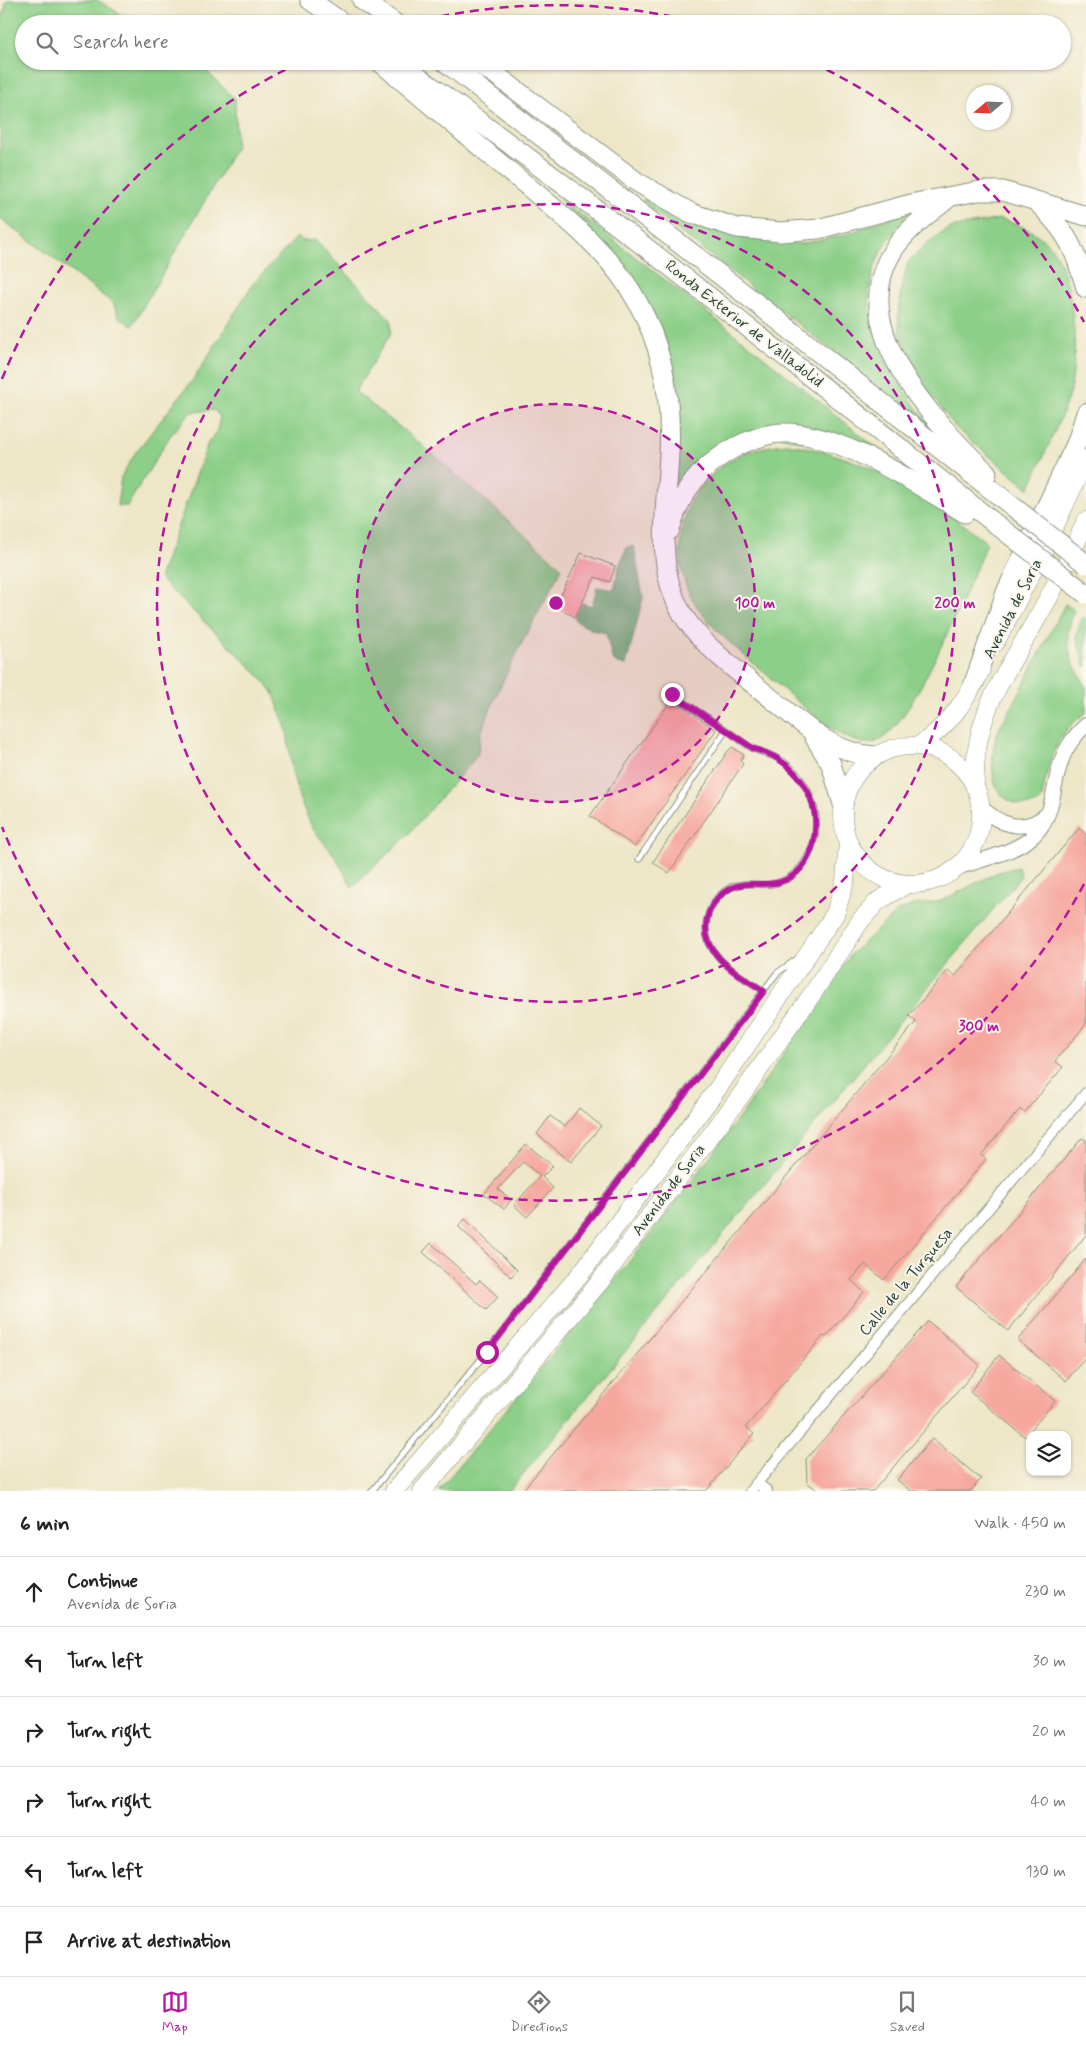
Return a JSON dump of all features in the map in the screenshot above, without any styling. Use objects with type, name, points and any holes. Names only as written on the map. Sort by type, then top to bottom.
[{"type":"highway","points":[[310,0],[328,15]]},
{"type":"highway","points":[[362,0],[385,15]]},
{"type":"highway","points":[[390,70],[584,234],[628,284],[653,330],[669,395],[670,455],[663,529],[665,561],[676,601],[687,620],[706,643],[807,728],[848,752],[875,756]]},
{"type":"highway","name":"Ronda Exterior de Valladolid","points":[[409,70],[526,154],[1086,594]]},
{"type":"highway","name":"Ronda Exterior de Valladolid","points":[[456,70],[769,313],[1086,564]]},
{"type":"highway","points":[[488,70],[638,182],[691,213],[737,228],[781,232],[818,229],[915,203],[979,191],[1003,191],[1035,200],[1082,219]]},
{"type":"highway","points":[[949,198],[919,220],[896,247],[882,276],[880,307],[886,342],[908,382],[932,417],[987,474],[1002,498]]},
{"type":"highway","points":[[1035,200],[1060,225],[1076,251],[1086,288]]},
{"type":"highway","points":[[974,683],[1008,590],[1077,442],[1086,413]]},
{"type":"highway","points":[[665,561],[672,520],[683,496],[694,481],[709,465],[730,450],[773,434],[819,438],[882,464],[966,513],[988,518]]},
{"type":"highway","name":"Avenida de Soria","points":[[920,745],[944,728],[974,683],[1045,547],[1086,459]]},
{"type":"highway","name":"Avenida de Soria","points":[[975,788],[974,757],[977,739],[991,698],[1047,601],[1086,522]]},
{"type":"highway","points":[[807,728],[826,754],[835,774],[843,804],[843,824],[848,844],[862,863],[876,874],[907,884],[939,879],[956,868],[967,856],[975,844],[980,822],[980,806],[975,788],[965,772],[953,759],[936,750],[920,745],[893,748],[875,756],[856,774],[848,788],[843,804]]},
{"type":"highway","name":"Avenida de Soria","points":[[394,1491],[582,1272],[718,1088],[835,914],[845,882],[848,844]]},
{"type":"highway","name":"Avenida de Soria","points":[[422,1491],[599,1283],[739,1098],[814,993],[861,920],[878,901],[907,884]]},
{"type":"street","points":[[956,868],[1007,852],[1028,840],[1044,824],[1051,810],[1061,760],[1070,742],[1086,725]]},
{"type":"street","points":[[980,806],[994,819],[1015,826],[1026,826],[1042,818],[1051,810]]},
{"type":"street","name":"Calle de la Turquesa","points":[[753,1487],[1086,1093]]},
{"type":"street","points":[[753,1487],[767,1491]]},
{"type":"lane","points":[[672,694],[754,749],[770,754],[788,765],[803,783],[815,810],[814,843],[797,872],[780,882],[746,884],[731,888],[716,899],[708,914],[706,929],[712,950],[732,970],[764,991]]},
{"type":"lane","points":[[639,859],[726,730]]},
{"type":"lane","name":"Avenida de Soria","points":[[372,1491],[487,1352],[777,973],[794,959],[812,950]]},
{"type":"green space","points":[[7,0],[97,0],[122,15],[15,15],[15,70],[205,70],[235,99],[236,147],[132,326],[119,317],[113,303],[0,218],[0,26]]},
{"type":"green space","points":[[647,196],[690,223],[741,237],[800,244],[845,235],[910,210],[911,212],[888,241],[874,269],[869,297],[872,324],[881,350],[895,377],[934,430],[657,214],[643,201]]},
{"type":"green space","points":[[559,198],[749,345],[900,467],[758,430],[675,500],[678,414],[668,347],[651,310]]},
{"type":"green space","points":[[1000,219],[1033,232],[1050,246],[1059,260],[1065,277],[1073,319],[1074,362],[1068,398],[1029,489],[956,428],[926,388],[900,334],[898,315],[901,290],[908,262],[928,242],[950,228]]},
{"type":"green space","points":[[298,236],[303,241],[315,240],[391,320],[391,333],[356,390],[357,393],[428,450],[562,568],[499,689],[480,736],[477,756],[405,838],[352,887],[335,856],[313,829],[300,800],[292,771],[287,731],[273,692],[256,672],[159,578],[208,443],[217,431],[220,417],[214,410],[191,412],[170,436],[127,506],[117,506],[121,477],[136,452],[195,377],[252,285]]},
{"type":"green space","points":[[787,444],[815,449],[842,457],[893,479],[942,509],[987,543],[954,619],[922,684],[906,711],[890,732],[876,742],[863,743],[856,741],[843,736],[826,725],[742,654],[711,624],[698,608],[682,572],[680,551],[684,522],[691,502],[699,489],[717,470],[737,456],[760,448]]},
{"type":"green space","points":[[634,546],[643,598],[626,665],[617,664],[612,658],[606,633],[592,630],[576,621],[575,617],[582,603],[592,606],[597,587],[614,590],[619,566],[627,547]]},
{"type":"green space","points":[[1065,604],[1074,610],[1068,631],[1068,642],[1071,659],[1086,687],[1086,713],[1075,721],[1060,739],[1050,761],[1042,798],[1037,803],[1031,805],[1017,804],[1004,797],[996,786],[992,763],[996,735]]},
{"type":"green space","points":[[1082,616],[1086,619],[1086,667],[1076,638]]},
{"type":"green space","points":[[1018,867],[1021,876],[509,1491],[438,1491],[626,1266],[688,1186],[750,1103],[852,953],[898,911],[914,905],[941,901],[998,872]]},
{"type":"building","points":[[581,553],[615,566],[610,582],[595,577],[575,617],[556,606]]},
{"type":"building","points":[[672,699],[716,730],[635,847],[590,816]]},
{"type":"building","points":[[732,747],[744,755],[740,761],[743,764],[669,873],[653,862]]},
{"type":"building","points":[[1079,828],[1086,834],[1086,1024],[1055,1061],[1063,1067],[1024,1113],[1020,1109],[981,1155],[986,1159],[884,1280],[865,1264],[851,1280],[864,1292],[826,1337],[823,1336],[746,1427],[754,1434],[706,1491],[522,1491],[916,1022],[909,1016],[948,970],[955,976]]},
{"type":"building","points":[[579,1108],[601,1126],[571,1162],[537,1134],[550,1116],[565,1127]]},
{"type":"building","points":[[1082,1138],[1086,1140],[1086,1235],[1008,1331],[956,1287]]},
{"type":"building","points":[[526,1144],[553,1166],[542,1177],[553,1188],[527,1217],[514,1205],[540,1176],[523,1162],[498,1189],[511,1200],[504,1209],[484,1194]]},
{"type":"building","points":[[465,1219],[517,1270],[511,1277],[458,1226]]},
{"type":"building","points":[[431,1243],[476,1284],[480,1280],[498,1297],[486,1310],[423,1252]]},
{"type":"building","points":[[1086,1259],[1086,1357],[1066,1381],[1018,1340]]},
{"type":"building","points":[[928,1321],[980,1365],[873,1491],[818,1491],[807,1482],[806,1459]]},
{"type":"building","points":[[999,1355],[1055,1401],[1030,1431],[1026,1431],[1025,1437],[970,1392]]},
{"type":"building","points":[[932,1439],[981,1479],[971,1491],[911,1491],[897,1480]]},
{"type":"route","points":[[487,1352],[764,991],[732,970],[712,950],[707,936],[706,922],[716,899],[738,885],[773,884],[788,879],[802,866],[814,843],[815,810],[811,797],[796,773],[788,765],[770,754],[754,749],[672,694]]}]
